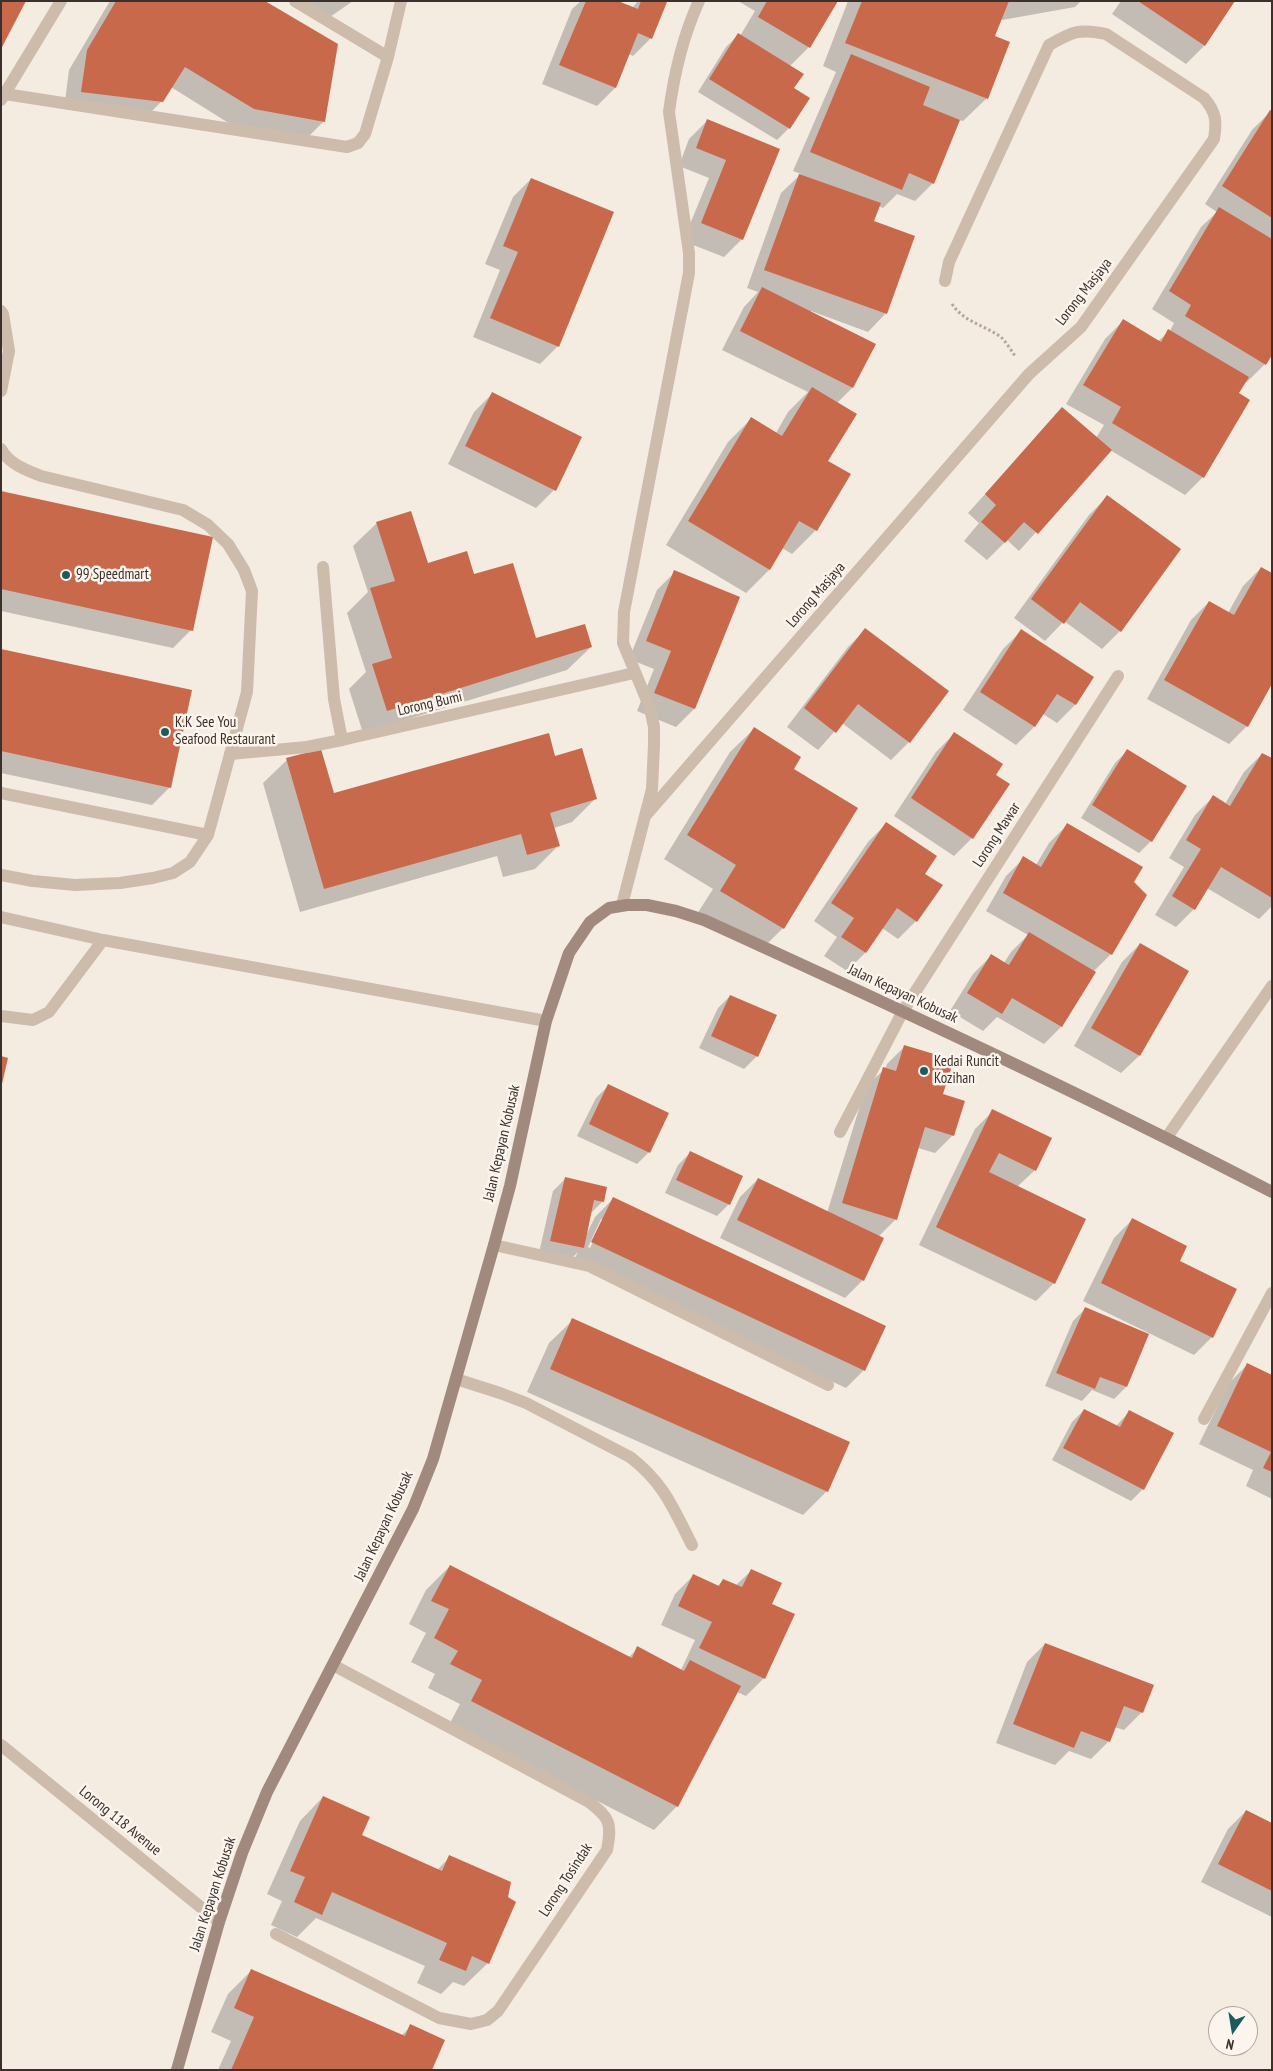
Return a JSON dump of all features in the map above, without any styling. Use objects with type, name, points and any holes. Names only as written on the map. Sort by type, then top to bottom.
[{"type":"street","points":[[61,1],[3,97],[347,147],[358,143],[366,134],[388,57],[401,1]]},
{"type":"street","points":[[295,1],[388,57]]},
{"type":"street","name":"Lorong Masjaya","points":[[622,905],[646,815],[652,789],[654,767],[654,727],[650,708],[623,643],[624,612],[689,273],[689,253],[669,112],[672,88],[685,38],[699,1]]},
{"type":"street","name":"Lorong Masjaya","points":[[646,815],[1029,374],[1081,327],[1214,139],[1217,125],[1214,110],[1204,98],[1106,34],[1087,30],[1067,34],[1049,45],[949,262],[945,281]]},
{"type":"street","points":[[1,311],[9,351],[1,391]]},
{"type":"street","points":[[1,449],[5,456],[21,468],[41,476],[182,510],[208,526],[228,544],[244,570],[252,592],[246,692],[208,835],[190,862],[173,873],[120,883],[75,885],[33,881],[1,875]]},
{"type":"street","points":[[323,567],[334,699],[342,740]]},
{"type":"street","name":"Lorong Bumi","points":[[230,754],[307,746],[342,740],[634,673]]},
{"type":"street","name":"Lorong Mawar","points":[[840,1132],[903,1011],[1118,676]]},
{"type":"street","points":[[1,793],[208,835]]},
{"type":"street","name":"Jalan Kepayan Kobusak","points":[[176,2070],[219,1922],[242,1853],[267,1792],[413,1509],[433,1459],[510,1186],[546,1022],[568,953],[590,922],[609,908],[622,905],[647,905],[676,911],[704,920],[903,1011],[1167,1137],[1272,1192]]},
{"type":"street","points":[[1,916],[103,940],[546,1022]]},
{"type":"street","points":[[1,1016],[34,1020],[49,1012],[103,940]]},
{"type":"street","points":[[1167,1137],[1272,986]]},
{"type":"street","points":[[494,1245],[589,1266],[828,1384]]},
{"type":"street","points":[[1204,1418],[1272,1293]]},
{"type":"street","points":[[456,1379],[526,1403],[630,1458],[645,1469],[663,1489],[692,1545]]},
{"type":"street","name":"Lorong Tosindak","points":[[276,1934],[439,2018],[472,2024],[487,2020],[498,2011],[607,1850],[610,1822],[604,1813],[589,1802],[333,1665]]},
{"type":"street","name":"Lorong 118 Avenue","points":[[1,1745],[219,1922]]},
{"type":"path","points":[[945,281],[947,296],[958,313],[1002,338],[1029,374]]},
{"type":"building","points":[[1,1],[26,1],[1,49]]},
{"type":"building","points":[[116,1],[265,1],[338,44],[325,122],[254,109],[185,67],[163,102],[81,92],[87,50]]},
{"type":"building","points":[[586,1],[618,1],[638,9],[641,1],[667,2],[652,39],[638,33],[616,88],[559,65]]},
{"type":"building","points":[[767,1],[838,1],[810,48],[758,17]]},
{"type":"building","points":[[862,1],[1009,1],[995,36],[1010,42],[988,99],[845,43]]},
{"type":"building","points":[[1138,1],[1235,1],[1205,46]]},
{"type":"building","points":[[738,33],[804,74],[794,88],[810,98],[790,129],[709,79]]},
{"type":"building","points":[[851,54],[930,87],[923,105],[960,120],[934,184],[909,173],[902,190],[810,152]]},
{"type":"building","points":[[1270,110],[1272,111],[1272,218],[1222,186]]},
{"type":"building","points":[[707,119],[780,149],[743,240],[701,223],[726,160],[696,148]]},
{"type":"building","points":[[799,174],[881,203],[874,221],[915,236],[887,314],[764,270]]},
{"type":"building","points":[[531,178],[614,212],[559,347],[490,318],[518,252],[503,246]]},
{"type":"building","points":[[1219,207],[1272,239],[1272,355],[1266,365],[1185,316],[1191,305],[1169,291]]},
{"type":"building","points":[[762,287],[876,344],[853,388],[740,331]]},
{"type":"building","points":[[1123,319],[1161,342],[1168,329],[1249,377],[1239,393],[1250,400],[1204,478],[1112,423],[1121,407],[1083,385]]},
{"type":"building","points":[[812,387],[857,414],[828,461],[851,474],[817,531],[799,521],[770,570],[688,521],[751,417],[782,436]]},
{"type":"building","points":[[492,392],[582,437],[556,491],[465,446]]},
{"type":"building","points":[[1062,407],[1112,450],[1038,534],[1024,522],[1005,543],[981,522],[996,505],[985,494]]},
{"type":"building","points":[[1,491],[213,537],[193,631],[1,589]]},
{"type":"building","points":[[1107,495],[1181,549],[1121,632],[1080,602],[1064,624],[1031,599]]},
{"type":"building","points":[[411,511],[428,563],[467,551],[474,574],[513,563],[536,638],[585,624],[592,647],[387,711],[372,664],[392,658],[370,588],[395,581],[376,522]]},
{"type":"building","points":[[1261,567],[1272,573],[1272,684],[1248,727],[1164,680],[1209,601],[1234,615]]},
{"type":"building","points":[[674,570],[740,597],[695,709],[654,693],[671,651],[646,641]]},
{"type":"building","points":[[865,628],[949,691],[910,743],[858,704],[836,733],[804,708]]},
{"type":"building","points":[[1021,629],[1094,677],[1076,705],[1057,694],[1035,727],[980,692]]},
{"type":"building","points":[[1,649],[192,690],[171,788],[1,751]]},
{"type":"building","points":[[754,727],[801,757],[794,769],[858,808],[784,929],[720,891],[736,865],[687,835]]},
{"type":"building","points":[[954,732],[1003,764],[996,775],[1010,784],[973,839],[911,798]]},
{"type":"building","points":[[549,733],[555,756],[582,748],[597,799],[550,813],[560,846],[527,855],[521,834],[324,889],[286,758],[321,749],[334,793]]},
{"type":"building","points":[[1127,749],[1187,786],[1152,842],[1092,805]]},
{"type":"building","points":[[1262,753],[1272,758],[1272,898],[1221,867],[1195,910],[1172,896],[1201,849],[1186,840],[1213,795],[1230,806]]},
{"type":"building","points":[[886,822],[937,856],[925,874],[943,885],[917,922],[897,908],[866,953],[841,937],[854,918],[831,903]]},
{"type":"building","points":[[1067,823],[1143,867],[1134,882],[1147,895],[1112,955],[1003,893],[1023,856],[1041,867]]},
{"type":"building","points":[[1029,932],[1096,972],[1062,1027],[1012,998],[1002,1014],[967,993],[991,954],[1009,965]]},
{"type":"building","points":[[1140,943],[1189,971],[1140,1056],[1091,1028]]},
{"type":"building","points":[[730,995],[777,1015],[758,1057],[711,1036]]},
{"type":"building","points":[[904,1045],[954,1060],[943,1094],[965,1101],[954,1136],[925,1127],[897,1220],[842,1203],[883,1067],[896,1071]]},
{"type":"building","points":[[1,1056],[8,1058],[2,1084],[1,1084]]},
{"type":"building","points":[[608,1084],[669,1113],[650,1153],[589,1124]]},
{"type":"building","points":[[992,1109],[1052,1138],[1036,1171],[999,1153],[989,1172],[1086,1219],[1055,1284],[936,1227]]},
{"type":"building","points":[[690,1151],[743,1176],[730,1205],[676,1180]]},
{"type":"building","points":[[565,1177],[607,1187],[604,1202],[594,1200],[584,1248],[550,1241]]},
{"type":"building","points":[[758,1178],[884,1238],[864,1281],[737,1220]]},
{"type":"building","points":[[613,1197],[886,1326],[865,1371],[591,1242]]},
{"type":"building","points":[[1132,1218],[1187,1246],[1180,1261],[1237,1289],[1213,1338],[1101,1283]]},
{"type":"building","points":[[1085,1307],[1149,1334],[1127,1387],[1100,1377],[1095,1389],[1056,1373]]},
{"type":"building","points":[[572,1318],[850,1442],[828,1492],[550,1369]]},
{"type":"building","points":[[1247,1363],[1272,1375],[1272,1472],[1263,1468],[1271,1452],[1217,1426]]},
{"type":"building","points":[[1084,1409],[1120,1427],[1129,1410],[1174,1433],[1144,1490],[1063,1448]]},
{"type":"building","points":[[450,1565],[632,1658],[637,1646],[684,1671],[690,1660],[741,1686],[678,1807],[471,1701],[482,1680],[450,1664],[458,1651],[434,1638],[449,1609],[431,1601]]},
{"type":"building","points":[[751,1569],[782,1583],[772,1604],[795,1614],[765,1679],[699,1648],[712,1622],[678,1606],[693,1574],[719,1586],[723,1579],[742,1587]]},
{"type":"building","points":[[1045,1643],[1154,1685],[1143,1713],[1124,1706],[1110,1742],[1081,1731],[1074,1748],[1013,1724]]},
{"type":"building","points":[[323,1796],[370,1817],[362,1835],[442,1871],[449,1855],[511,1882],[508,1897],[516,1902],[489,1964],[472,1956],[466,1971],[439,1960],[447,1943],[332,1892],[322,1915],[294,1902],[305,1877],[290,1871]]},
{"type":"building","points":[[1246,1810],[1272,1823],[1272,1891],[1218,1864]]},
{"type":"building","points":[[251,1969],[405,2036],[410,2024],[445,2040],[432,2070],[231,2070],[254,2017],[234,2008]]},
{"type":"place","name":"99 Speedmart","points":[[66,575]]},
{"type":"place","name":"K.K See You Seafood Restaurant","points":[[165,732]]},
{"type":"place","name":"Kedai Runcit Kozihan","points":[[924,1071]]}]
